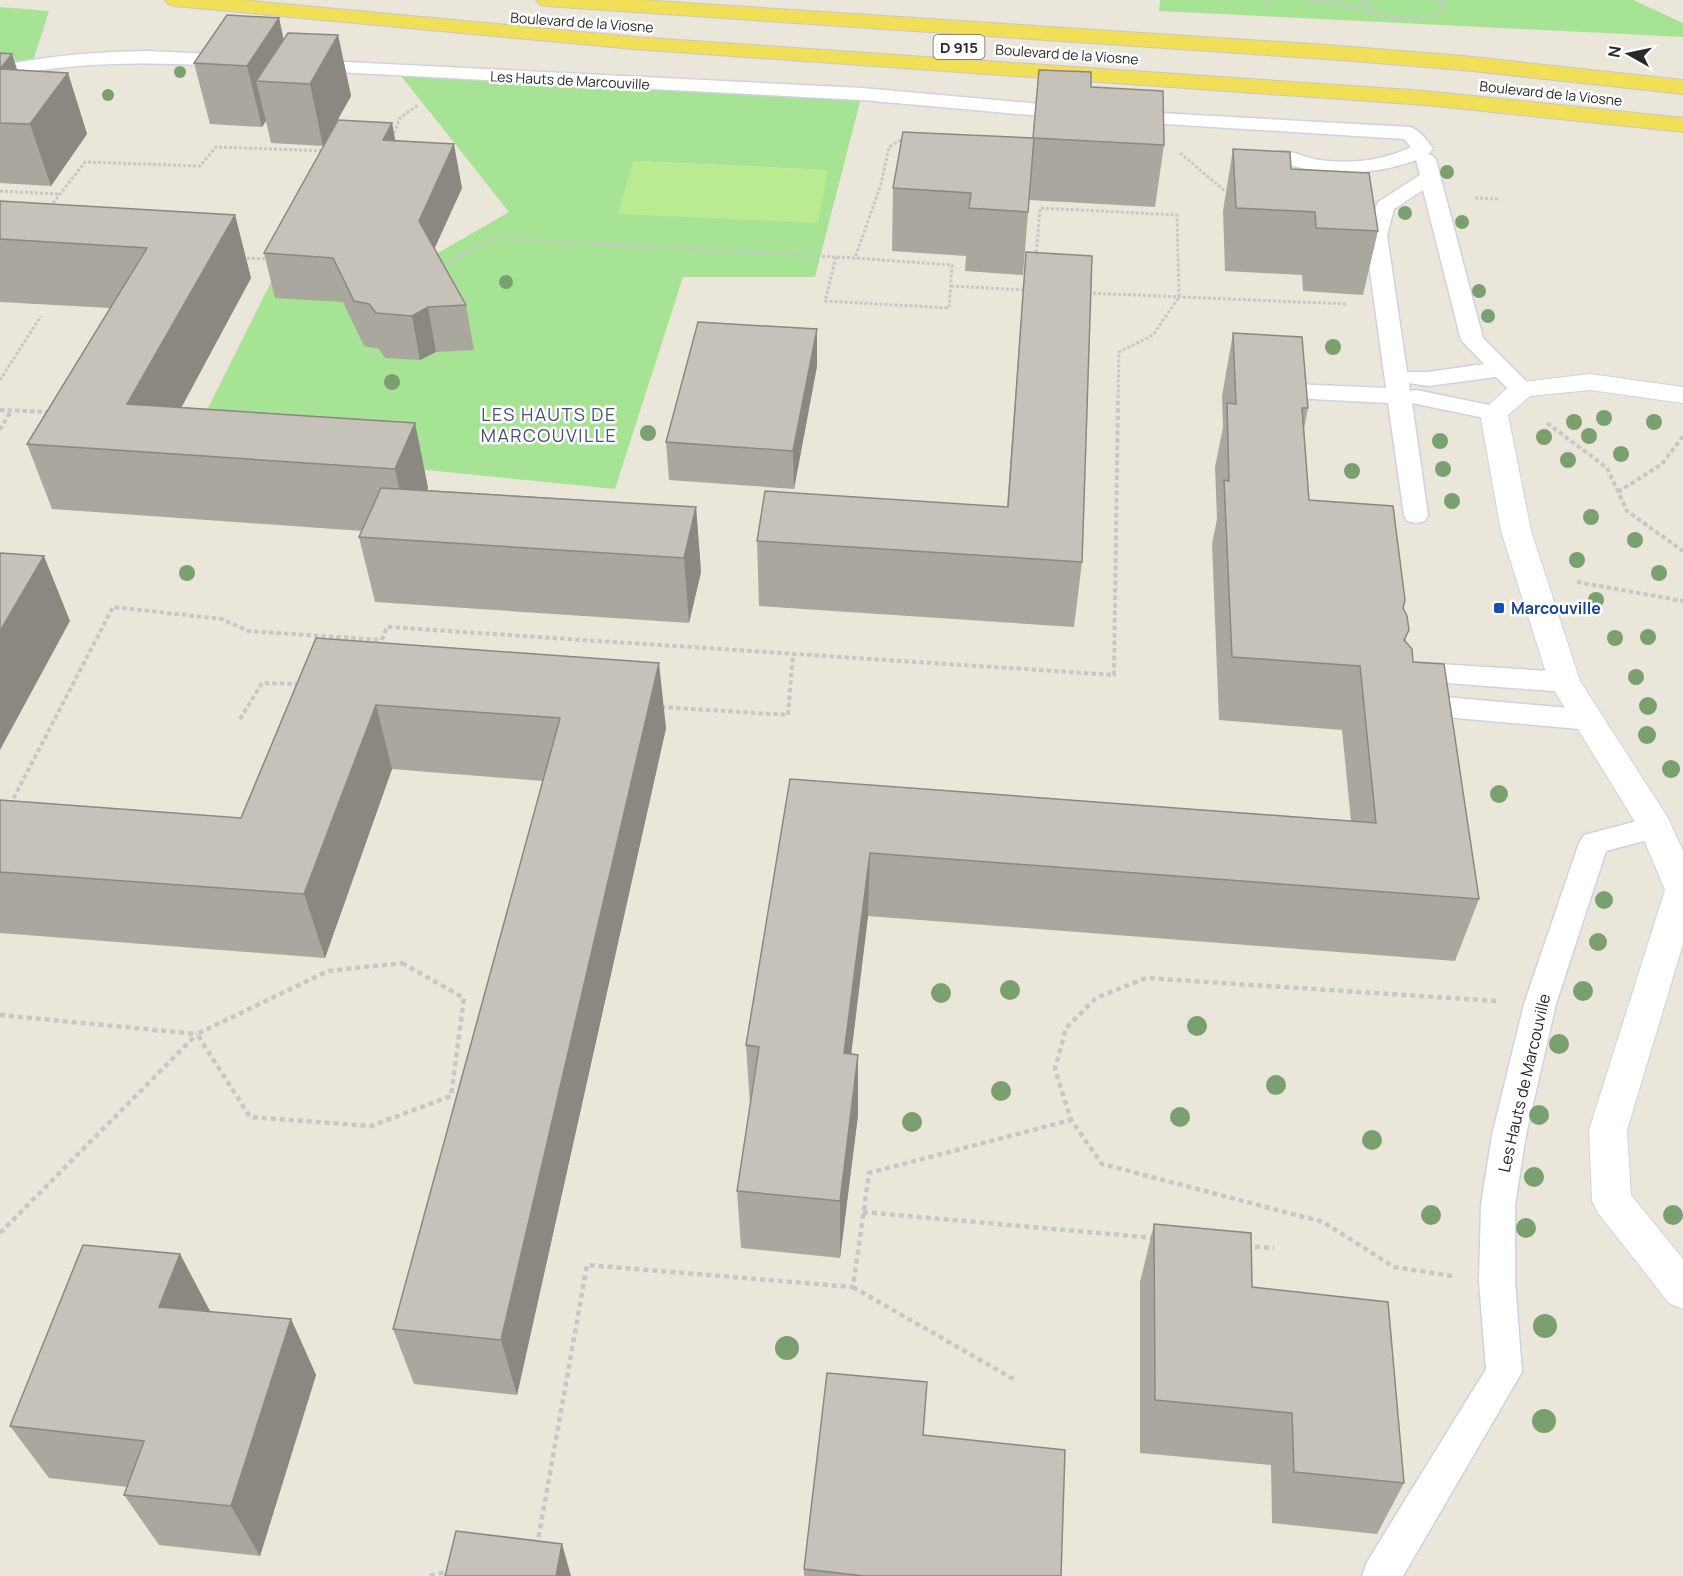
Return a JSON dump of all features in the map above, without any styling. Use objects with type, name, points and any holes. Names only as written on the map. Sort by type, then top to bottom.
[{"type":"main road","points":[[175,0],[634,43],[1425,98],[1683,125]]},
{"type":"main road","name":"Boulevard de la Viosne","points":[[234,0],[1282,69],[1473,85],[1683,108]]},
{"type":"main road","name":"Boulevard de la Viosne","points":[[546,0],[1348,54],[1474,64],[1683,87]]},
{"type":"main road","points":[[621,5],[1262,32],[1501,50],[1683,70]]},
{"type":"street","points":[[1680,395],[1590,382],[1509,400],[1516,531],[1564,682],[1656,827],[1682,890],[1608,1130],[1612,1201],[1683,1290]]},
{"type":"lane","points":[[0,72],[32,64],[124,57],[250,62]]},
{"type":"lane","name":"Les Hauts de Marcouville","points":[[284,64],[398,72],[862,94],[1141,119],[1410,133],[1423,149]]},
{"type":"lane","points":[[1230,195],[1282,157],[1318,166],[1358,166],[1408,158],[1423,149],[1472,340],[1501,369],[1509,400],[1408,390],[1293,391]]},
{"type":"lane","points":[[1416,515],[1408,390],[1385,305],[1376,235],[1385,206],[1431,177]]},
{"type":"lane","points":[[1408,390],[1428,379],[1501,369]]},
{"type":"lane","points":[[1399,671],[1564,682]]},
{"type":"lane","points":[[1401,703],[1590,720]]},
{"type":"lane","name":"Les Hauts de Marcouville","points":[[1381,1576],[1504,1372],[1497,1282],[1498,1205],[1509,1135],[1540,1004],[1594,843],[1656,827]]},
{"type":"path","points":[[1308,0],[1339,3]]},
{"type":"path","points":[[1360,0],[1379,14]]},
{"type":"path","points":[[1393,18],[1436,16],[1444,4],[1436,0]]},
{"type":"path","points":[[391,142],[400,118],[426,100]]},
{"type":"path","points":[[1141,119],[1230,195]]},
{"type":"path","points":[[855,258],[881,184],[889,147],[904,137],[913,137]]},
{"type":"path","points":[[46,212],[85,162],[200,166],[216,147],[332,151]]},
{"type":"path","points":[[0,191],[59,194]]},
{"type":"path","points":[[378,650],[387,627],[1114,675],[1119,352],[1153,335],[1179,297],[1178,215],[1040,208],[1035,267]]},
{"type":"path","points":[[440,267],[493,238],[855,258],[952,265],[948,308],[825,301],[836,257]]},
{"type":"path","points":[[241,258],[276,260]]},
{"type":"path","points":[[951,286],[1033,291]]},
{"type":"path","points":[[1078,293],[1385,305]]},
{"type":"path","points":[[0,380],[41,316]]},
{"type":"path","points":[[1509,400],[1607,468],[1627,511],[1683,551]]},
{"type":"path","points":[[0,410],[54,412]]},
{"type":"path","points":[[0,430],[11,411]]},
{"type":"path","points":[[1618,492],[1662,464],[1683,436]]},
{"type":"path","points":[[1530,574],[1683,601]]},
{"type":"path","points":[[5,814],[113,607],[222,619],[248,631],[381,640]]},
{"type":"path","points":[[658,707],[788,715],[793,654]]},
{"type":"path","points":[[240,719],[262,683],[304,684]]},
{"type":"path","points":[[0,1233],[197,1034],[328,971],[402,963],[464,998],[451,1096],[371,1126],[250,1117],[197,1034]]},
{"type":"path","points":[[1497,1282],[1394,1267],[1323,1222],[1102,1164],[1071,1120],[1055,1069],[1066,1028],[1096,998],[1146,978],[1540,1004]]},
{"type":"path","points":[[0,1015],[197,1034]]},
{"type":"path","points":[[853,1287],[869,1173],[1071,1120]]},
{"type":"path","points":[[863,1212],[1156,1238]]},
{"type":"path","points":[[1238,1245],[1274,1248]]},
{"type":"path","points":[[526,1550],[537,1548],[587,1265],[853,1287],[1015,1380]]},
{"type":"path","points":[[430,1576],[462,1568]]},
{"type":"green space","points":[[1160,0],[1633,0],[1683,23],[1683,37],[1159,11]]},
{"type":"green space","points":[[0,7],[49,11],[32,64],[0,72]]},
{"type":"green space","points":[[398,72],[862,94],[815,277],[683,277],[615,489],[189,446],[282,260],[417,265],[509,212]],"holes":[[[634,161],[828,170],[618,214]]]},
{"type":"green space","points":[[634,161],[828,170],[818,223],[618,214]]},
{"type":"building","points":[[227,15],[279,18],[247,66],[194,63]]},
{"type":"building","points":[[288,33],[338,35],[310,84],[256,81]]},
{"type":"building","points":[[0,53],[12,54],[0,69]]},
{"type":"building","points":[[0,69],[68,73],[30,124],[0,123]]},
{"type":"building","points":[[1039,70],[1091,72],[1091,87],[1163,91],[1164,145],[1034,138],[1028,212],[969,208],[971,193],[893,188],[903,132],[1033,138]]},
{"type":"building","points":[[338,120],[392,123],[383,140],[454,144],[419,221],[466,305],[428,307],[412,316],[376,313],[369,304],[354,301],[333,258],[264,253]]},
{"type":"building","points":[[1233,149],[1290,152],[1291,169],[1369,173],[1378,231],[1316,228],[1315,212],[1236,208]]},
{"type":"building","points":[[0,201],[235,215],[127,404],[415,423],[395,469],[27,444],[147,248],[0,239]]},
{"type":"building","points":[[1026,252],[1092,256],[1082,562],[757,541],[765,491],[1008,507]]},
{"type":"building","points":[[698,322],[817,329],[793,451],[666,442]]},
{"type":"building","points":[[1233,333],[1302,337],[1308,408],[1302,408],[1309,500],[1393,506],[1405,600],[1403,608],[1409,630],[1404,640],[1412,649],[1413,662],[1444,664],[1479,899],[870,853],[844,1053],[858,1055],[840,1201],[737,1191],[759,1047],[746,1045],[790,779],[1376,823],[1360,666],[1232,657],[1224,480],[1229,481],[1227,403],[1236,404]]},
{"type":"building","points":[[381,488],[696,507],[684,558],[359,537]]},
{"type":"building","points":[[0,553],[44,556],[0,631]]},
{"type":"building","points":[[316,638],[659,663],[501,1340],[393,1329],[560,718],[376,705],[304,894],[0,872],[0,800],[241,818]]},
{"type":"building","points":[[1154,1224],[1251,1233],[1252,1287],[1388,1302],[1404,1483],[1294,1472],[1292,1413],[1155,1400]]},
{"type":"building","points":[[83,1245],[180,1254],[159,1307],[291,1319],[231,1506],[124,1495],[144,1441],[10,1426]]},
{"type":"building","points":[[827,1373],[927,1382],[923,1435],[1065,1450],[1061,1576],[864,1576],[804,1569]]},
{"type":"building","points":[[456,1531],[562,1544],[556,1576],[445,1576]]},
{"type":"place","name":"Marcouville","points":[[1499,608]]},
{"type":"district","name":"LES HAUTS DE MARCOUVILLE","points":[[549,424]]}]
